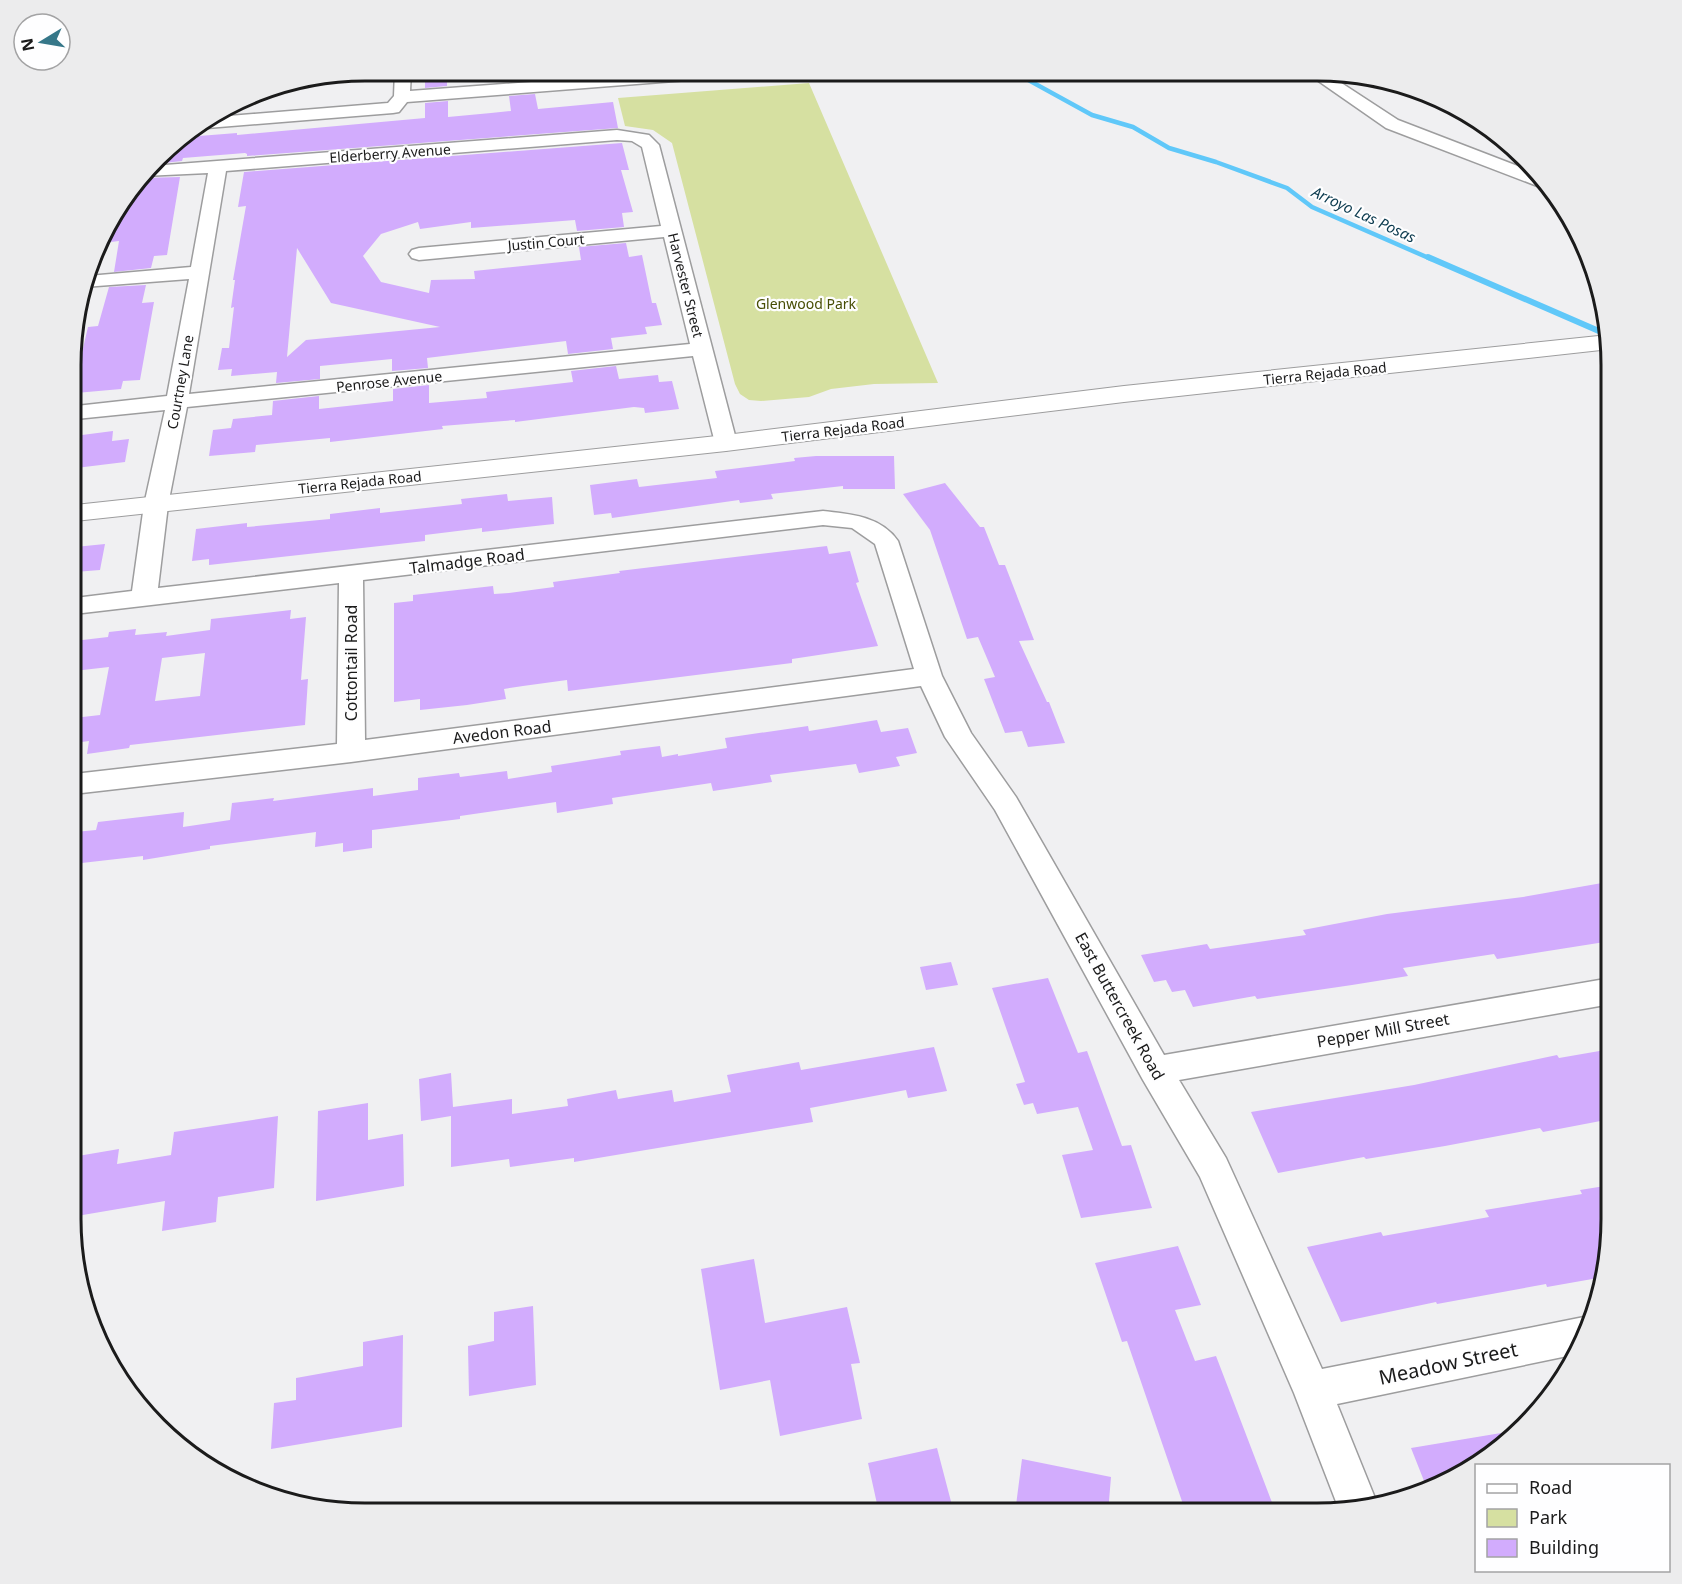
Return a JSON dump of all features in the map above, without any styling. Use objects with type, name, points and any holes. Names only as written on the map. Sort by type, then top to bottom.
[{"type":"main road","name":"Tierra Rejada Road","points":[[723,433],[1599,328]]},
{"type":"main road","name":"Tierra Rejada Road","points":[[81,512],[159,493],[1600,343]]},
{"type":"main road","name":"Tierra Rejada Road","points":[[81,491],[159,493]]},
{"type":"street","points":[[218,122],[393,108],[402,97],[403,81]]},
{"type":"street","points":[[402,97],[546,81]]},
{"type":"street","points":[[1328,82],[1392,124],[1529,176]]},
{"type":"street","name":"Elderberry Avenue","points":[[158,171],[617,135],[633,136]]},
{"type":"street","name":"Harvester Street","points":[[633,136],[643,139],[650,145],[723,433]]},
{"type":"street","name":"Courtney Lane","points":[[144,599],[159,493],[218,166]]},
{"type":"street","name":"Justin Court","points":[[419,254],[673,231]]},
{"type":"street","points":[[94,281],[200,272]]},
{"type":"street","name":"Penrose Avenue","points":[[81,412],[702,349]]},
{"type":"street","name":"Talmadge Road","points":[[81,605],[823,518],[859,522]]},
{"type":"street","name":"East Buttercreek Road","points":[[859,522],[886,541],[929,676],[959,737],[1006,804],[1155,1070],[1214,1169],[1312,1390],[1356,1501]]},
{"type":"street","name":"Cottontail Road","points":[[351,574],[351,752]]},
{"type":"street","name":"Avedon Road","points":[[81,783],[351,752],[929,676]]},
{"type":"street","name":"Pepper Mill Street","points":[[1155,1070],[1601,993]]},
{"type":"street","name":"Meadow Street","points":[[1312,1390],[1575,1337]]},
{"type":"green space","name":"Glenwood Park","points":[[809,83],[938,383],[874,384],[831,389],[809,397],[761,401],[749,400],[740,394],[735,384],[672,143],[653,130],[625,126],[618,98]]},
{"type":"building","points":[[425,81],[447,81],[447,86],[425,88]]},
{"type":"building","points":[[535,94],[538,109],[613,102],[618,128],[247,156],[245,153],[183,158],[182,161],[165,163],[197,136],[237,133],[237,135],[425,118],[425,103],[448,101],[448,117],[511,111],[509,96]]},
{"type":"building","points":[[622,143],[629,170],[621,170],[633,212],[622,213],[624,227],[577,231],[575,220],[471,228],[471,222],[420,229],[418,222],[381,234],[363,256],[381,282],[429,293],[431,280],[475,279],[474,271],[581,260],[579,247],[626,243],[629,257],[642,255],[652,303],[656,303],[662,325],[645,327],[647,334],[611,338],[613,349],[568,354],[566,341],[427,358],[428,368],[392,371],[392,359],[320,366],[320,379],[276,383],[277,372],[231,376],[232,369],[218,370],[222,348],[229,348],[234,307],[231,308],[235,280],[233,280],[246,206],[238,207],[244,172]],"holes":[[[297,248],[331,303],[440,327],[306,340],[287,357]]]},
{"type":"building","points":[[180,177],[167,255],[154,256],[151,268],[114,272],[119,241],[111,242],[113,235],[129,207],[152,178]]},
{"type":"building","points":[[146,285],[142,303],[154,302],[140,380],[123,381],[121,389],[81,393],[82,354],[88,327],[98,326],[109,287]]},
{"type":"building","points":[[616,366],[619,379],[658,375],[659,382],[672,381],[679,409],[645,413],[644,408],[634,407],[515,422],[515,420],[442,426],[443,429],[330,442],[330,438],[256,445],[255,452],[209,456],[213,430],[231,428],[233,419],[272,415],[273,401],[319,396],[319,409],[393,401],[393,389],[429,385],[429,403],[487,398],[486,392],[573,382],[571,371]]},
{"type":"building","points":[[113,431],[112,441],[129,439],[125,462],[81,467],[82,435]]},
{"type":"building","points":[[894,456],[895,489],[843,489],[843,486],[771,494],[773,499],[740,503],[739,500],[612,518],[611,513],[594,515],[590,485],[637,479],[639,487],[717,478],[715,471],[795,461],[794,458]]},
{"type":"building","points":[[945,483],[980,527],[984,527],[999,565],[1005,565],[1034,640],[1019,641],[1049,702],[1065,743],[1028,747],[1022,731],[1005,733],[984,679],[995,677],[978,637],[967,639],[930,530],[903,494]]},
{"type":"building","points":[[507,494],[508,501],[552,497],[554,524],[482,532],[482,528],[425,535],[425,541],[209,565],[209,559],[192,561],[196,529],[247,523],[247,527],[330,519],[330,514],[380,508],[380,513],[462,504],[461,499]]},
{"type":"building","points":[[105,544],[100,570],[81,572],[81,546]]},
{"type":"building","points":[[827,546],[829,554],[850,551],[859,582],[856,583],[878,646],[792,659],[792,663],[568,691],[567,680],[523,686],[504,689],[506,699],[467,705],[420,710],[420,699],[394,702],[394,603],[413,601],[413,595],[493,586],[494,594],[509,593],[554,587],[553,582],[620,573],[619,571]]},
{"type":"building","points":[[291,610],[290,619],[306,617],[301,680],[308,679],[305,725],[130,745],[129,748],[87,754],[89,741],[81,742],[81,717],[100,715],[109,667],[81,670],[81,640],[108,637],[109,632],[136,629],[135,635],[167,632],[166,636],[210,630],[211,619]],"holes":[[[205,653],[200,696],[155,701],[162,658]]]},
{"type":"building","points":[[877,720],[881,732],[908,728],[917,753],[896,757],[900,766],[859,773],[856,764],[770,775],[772,782],[713,791],[711,783],[612,798],[613,804],[557,813],[556,802],[460,816],[460,819],[372,830],[372,848],[343,852],[343,843],[315,847],[316,832],[210,846],[210,849],[143,860],[143,856],[81,863],[81,831],[96,830],[98,822],[184,812],[183,827],[230,820],[232,803],[274,798],[273,801],[373,788],[373,796],[418,790],[418,778],[459,773],[460,777],[507,771],[508,779],[552,772],[551,766],[621,755],[620,751],[660,746],[662,757],[678,754],[678,756],[727,748],[725,738],[808,726],[809,731]]},
{"type":"building","points":[[1601,883],[1601,943],[1497,959],[1494,954],[1403,968],[1408,976],[1257,999],[1255,996],[1193,1007],[1185,990],[1172,992],[1166,980],[1154,982],[1141,955],[1207,944],[1210,949],[1306,935],[1303,930],[1387,914],[1523,897]]},
{"type":"building","points":[[951,962],[958,985],[926,990],[920,967]]},
{"type":"building","points":[[1048,978],[1078,1053],[1087,1051],[1122,1146],[1131,1145],[1152,1208],[1081,1218],[1062,1155],[1093,1150],[1078,1107],[1037,1114],[1033,1103],[1024,1105],[1016,1084],[1025,1082],[992,988]]},
{"type":"building","points":[[934,1047],[947,1091],[908,1098],[906,1090],[810,1108],[813,1122],[574,1162],[574,1158],[510,1167],[509,1159],[451,1167],[451,1116],[421,1121],[419,1079],[451,1073],[453,1107],[512,1099],[512,1114],[568,1106],[567,1099],[616,1090],[618,1099],[672,1090],[674,1102],[731,1092],[727,1075],[799,1062],[801,1070]]},
{"type":"building","points":[[1601,1051],[1601,1121],[1543,1132],[1540,1128],[1278,1173],[1251,1112],[1414,1085],[1557,1055],[1559,1058]]},
{"type":"building","points":[[368,1103],[368,1140],[403,1134],[404,1186],[316,1201],[318,1111]]},
{"type":"building","points":[[278,1116],[274,1188],[218,1197],[216,1222],[162,1231],[165,1201],[81,1215],[81,1155],[119,1149],[117,1164],[171,1155],[174,1132]]},
{"type":"building","points":[[1601,1187],[1599,1256],[1595,1279],[1547,1287],[1546,1284],[1437,1304],[1436,1302],[1341,1322],[1307,1247],[1381,1232],[1383,1236],[1489,1217],[1485,1210],[1582,1194],[1580,1190]]},
{"type":"building","points":[[1178,1246],[1201,1305],[1175,1310],[1195,1361],[1216,1356],[1272,1503],[1183,1503],[1127,1341],[1122,1342],[1095,1263]]},
{"type":"building","points":[[754,1259],[765,1323],[847,1307],[860,1363],[851,1364],[862,1419],[780,1436],[770,1380],[720,1390],[701,1269]]},
{"type":"building","points":[[533,1306],[536,1385],[469,1396],[468,1346],[494,1341],[494,1312]]},
{"type":"building","points":[[403,1335],[402,1427],[271,1449],[274,1403],[296,1400],[296,1378],[363,1366],[363,1342]]},
{"type":"building","points":[[1503,1433],[1459,1465],[1424,1481],[1411,1448]]},
{"type":"building","points":[[937,1448],[951,1503],[877,1503],[868,1463]]},
{"type":"building","points":[[1022,1459],[1111,1477],[1109,1503],[1016,1503]]},
{"type":"waterway","name":"Arroyo Las Posas","points":[[1030,81],[1092,115],[1133,127],[1169,148],[1216,162],[1287,188],[1312,207],[1431,259]]},
{"type":"waterway","name":"Arroyo Las Posas","points":[[1428,257],[1599,331]]}]
